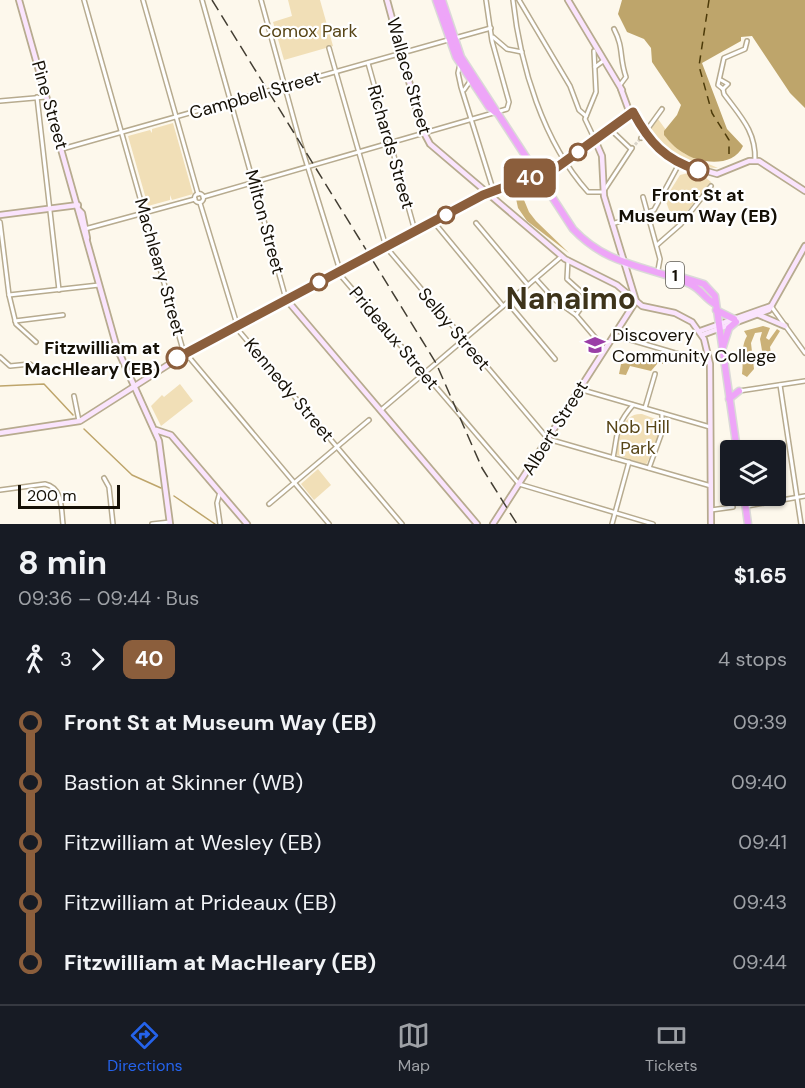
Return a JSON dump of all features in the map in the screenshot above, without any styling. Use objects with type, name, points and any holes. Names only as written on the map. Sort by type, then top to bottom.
[{"type":"highway","name":"1","points":[[436,0],[460,64],[489,107],[496,113]]},
{"type":"highway","name":"1","points":[[442,0],[451,39],[460,57],[573,229],[592,248],[623,262],[687,283],[700,290],[716,307]]},
{"type":"highway","name":"1","points":[[623,262],[704,284],[712,291],[735,440]]},
{"type":"highway","points":[[716,307],[735,321],[729,328],[722,351]]},
{"type":"highway","points":[[728,388],[739,391]]},
{"type":"highway","points":[[729,399],[739,391]]},
{"type":"highway","points":[[746,506],[748,524]]},
{"type":"street","name":"Pine Street","points":[[19,0],[117,348],[133,387],[156,430],[171,435],[247,524]]},
{"type":"street","name":"Machleary Street","points":[[84,0],[185,354],[328,524]]},
{"type":"street","points":[[143,0],[198,194],[203,197]]},
{"type":"street","name":"Milton Street","points":[[202,0],[286,299],[477,524]]},
{"type":"street","name":"Prideaux Street","points":[[261,0],[307,167],[339,272],[519,484]]},
{"type":"street","name":"Wallace Street","points":[[387,0],[424,133],[432,146],[562,256],[623,290],[650,309],[678,314],[701,333]]},
{"type":"street","points":[[195,199],[200,203],[203,197],[507,109],[509,102],[490,28],[486,0]]},
{"type":"street","points":[[513,0],[522,52],[550,132],[566,161],[588,192],[603,192]]},
{"type":"street","points":[[568,0],[644,131],[658,147],[679,164],[717,174],[755,160],[777,171],[805,191]]},
{"type":"street","points":[[514,6],[519,1],[570,86],[579,110],[586,116]]},
{"type":"street","name":"Campbell Street","points":[[62,149],[490,28]]},
{"type":"street","points":[[614,29],[622,45],[620,63],[626,77],[620,88]]},
{"type":"street","points":[[492,36],[507,49],[522,52]]},
{"type":"street","points":[[747,41],[745,49],[724,58],[721,81],[718,86],[723,89],[752,134],[755,160]]},
{"type":"street","name":"Selby Street","points":[[328,48],[386,247],[548,439]]},
{"type":"street","points":[[594,51],[596,92],[585,121],[602,156],[603,192],[636,301]]},
{"type":"street","points":[[595,68],[603,61]]},
{"type":"street","name":"Richards Street","points":[[368,63],[415,231]]},
{"type":"street","points":[[460,64],[458,73],[492,186],[488,193]]},
{"type":"street","points":[[464,90],[471,80]]},
{"type":"street","points":[[721,81],[728,84],[723,89]]},
{"type":"street","points":[[0,101],[47,96]]},
{"type":"street","points":[[37,98],[59,290]]},
{"type":"street","points":[[641,138],[662,109]]},
{"type":"street","points":[[0,433],[79,422],[185,354],[286,299],[488,193],[553,169],[633,112]]},
{"type":"street","points":[[603,192],[631,148],[610,129]]},
{"type":"street","points":[[611,224],[648,214],[654,209],[679,164]]},
{"type":"street","points":[[657,244],[681,224],[711,186]]},
{"type":"street","points":[[85,229],[195,199],[198,194]]},
{"type":"street","points":[[643,197],[657,244],[660,259],[658,270]]},
{"type":"street","name":"Kennedy Street","points":[[200,203],[236,326],[402,524]]},
{"type":"street","points":[[0,215],[78,208]]},
{"type":"street","points":[[433,221],[503,306]]},
{"type":"street","points":[[0,222],[9,295],[15,321],[36,342]]},
{"type":"street","points":[[476,223],[528,285]]},
{"type":"street","points":[[735,321],[769,310],[805,246]]},
{"type":"street","points":[[381,410],[562,256]]},
{"type":"street","points":[[568,260],[567,279],[588,298],[576,315]]},
{"type":"street","points":[[536,279],[554,299],[576,315],[605,349]]},
{"type":"street","points":[[9,295],[99,285]]},
{"type":"street","points":[[623,290],[628,290],[631,285]]},
{"type":"street","name":"Albert Street","points":[[493,524],[636,301]]},
{"type":"street","points":[[508,302],[555,359]]},
{"type":"street","points":[[711,524],[710,364],[701,333],[719,328],[771,306]]},
{"type":"street","points":[[771,306],[805,353]]},
{"type":"street","points":[[15,321],[63,315]]},
{"type":"street","points":[[757,315],[785,326]]},
{"type":"street","points":[[614,335],[710,364]]},
{"type":"street","points":[[0,357],[10,366],[30,364],[39,370]]},
{"type":"street","points":[[645,408],[655,374]]},
{"type":"street","points":[[739,391],[805,381]]},
{"type":"street","points":[[780,385],[801,524]]},
{"type":"street","points":[[579,389],[711,428]]},
{"type":"street","points":[[74,396],[79,422]]},
{"type":"street","points":[[613,458],[614,439],[621,421],[633,405]]},
{"type":"street","points":[[649,468],[662,432],[662,413]]},
{"type":"street","points":[[269,504],[369,420]]},
{"type":"street","points":[[153,524],[170,523],[156,430]]},
{"type":"street","points":[[548,439],[711,486]]},
{"type":"street","points":[[612,524],[629,462]]},
{"type":"street","points":[[104,478],[109,487],[113,524]]},
{"type":"street","points":[[0,490],[45,484],[57,489],[63,524]]},
{"type":"street","points":[[519,484],[653,524]]},
{"type":"street","points":[[220,492],[217,503],[220,524]]},
{"type":"street","points":[[786,499],[805,496]]},
{"type":"street","points":[[711,510],[733,507]]},
{"type":"green space","name":"Comox Park","points":[[288,0],[320,0],[333,46],[284,60],[273,22],[292,16]]},
{"type":"green space","points":[[658,119],[666,130],[666,137],[685,154],[718,168],[698,165],[671,151],[651,129]]},
{"type":"green space","points":[[173,123],[193,194],[172,200],[170,195],[170,200],[148,206],[128,136],[150,130],[152,133],[152,129]]},
{"type":"green space","points":[[688,173],[705,177],[711,182],[675,226],[665,199],[680,175]]},
{"type":"green space","points":[[180,384],[193,401],[161,426],[151,406],[162,395],[164,397]]},
{"type":"green space","name":"Nob Hill Park","points":[[642,414],[661,421],[660,435],[646,465],[617,455],[619,435],[625,422],[635,415]]},
{"type":"green space","points":[[318,469],[331,485],[314,500],[301,484]]},
{"type":"shaded area","points":[[622,0],[805,0],[805,108],[790,93],[752,36],[741,37],[741,41],[702,63],[727,129],[743,146],[732,158],[715,162],[697,159],[682,152],[664,135],[664,131],[677,115],[681,105],[652,62],[651,48],[644,39],[627,32],[618,14]]},
{"type":"shaded area","points":[[519,188],[529,212],[569,253],[527,221],[518,208],[514,189]]},
{"type":"shaded area","points":[[763,326],[770,328],[766,338],[769,340],[777,329],[780,331],[770,347],[772,360],[764,362],[760,339],[762,332],[755,333],[751,343],[754,369],[747,377],[742,374],[743,350],[747,336],[744,331]]},
{"type":"shaded area","points":[[659,355],[666,359],[663,364],[657,364],[651,371],[630,366],[626,375],[619,374],[621,364],[628,363],[633,358],[654,364]]},
{"type":"waterway","points":[[0,386],[44,384],[73,415]]},
{"type":"waterway","points":[[84,429],[132,475],[161,488]]},
{"type":"waterway","points":[[174,496],[215,524]]},
{"type":"ferry route","points":[[709,0],[699,66],[712,113],[729,140],[729,154]]},
{"type":"tunnel","points":[[632,148],[641,138]]},
{"type":"railway","points":[[212,0],[436,363],[482,468],[517,524]]},
{"type":"bus line","name":"40","points":[[177,358],[483,195],[556,168],[633,112],[644,131],[671,160],[698,170]]},
{"type":"place","name":"Front St at Museum Way (EB)","points":[[698,170]]},
{"type":"place","name":"Discovery Community College","points":[[595,345]]},
{"type":"place","name":"Fitzwilliam at MacHleary (EB)","points":[[177,358]]},
{"type":"district","name":"Nanaimo","points":[[571,298]]}]
